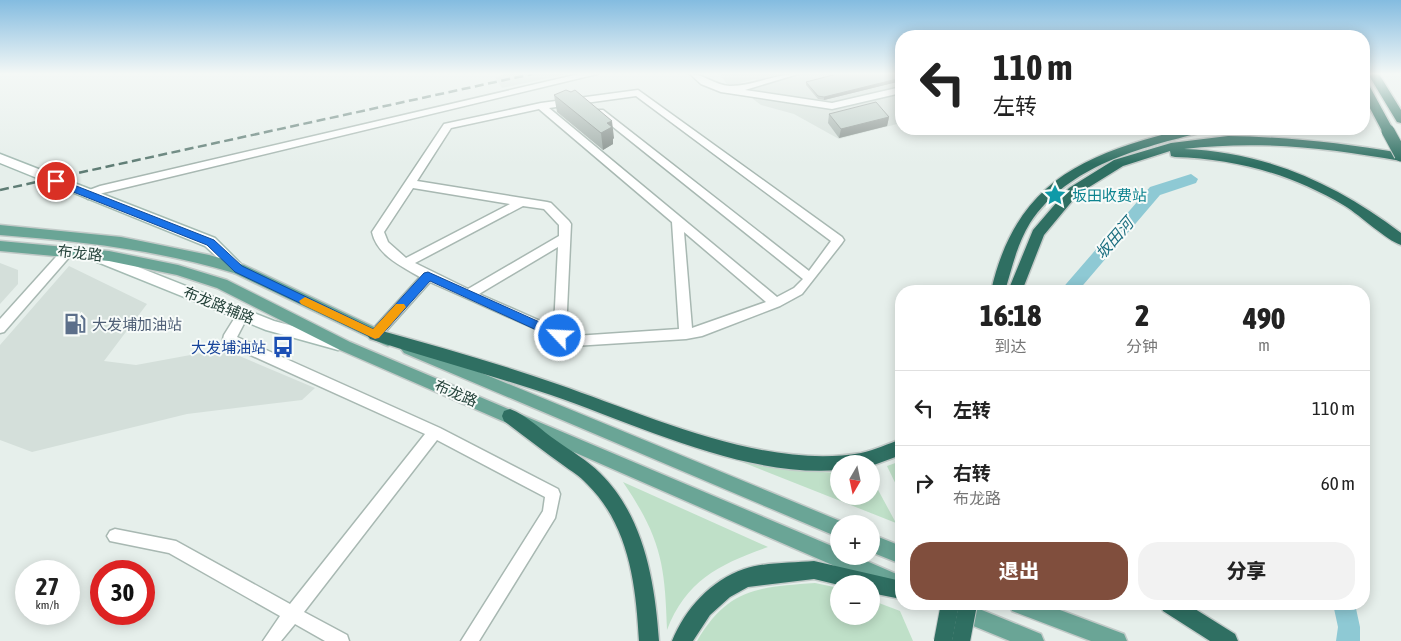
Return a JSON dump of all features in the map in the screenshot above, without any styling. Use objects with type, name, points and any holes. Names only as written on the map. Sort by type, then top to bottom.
[{"type":"highway","points":[[1373,104],[1401,156]]},
{"type":"highway","points":[[1392,104],[1401,119]]},
{"type":"highway","points":[[1000,285],[1009,251],[1025,217],[1052,188],[1100,159],[1127,147],[1172,135]]},
{"type":"highway","points":[[1302,135],[1372,143],[1401,150]]},
{"type":"highway","points":[[1017,285],[1028,254],[1042,225],[1064,197],[1082,184],[1126,160],[1203,141],[1242,138],[1334,144],[1401,156]]},
{"type":"highway","points":[[1151,153],[1214,155],[1277,169],[1308,180],[1353,204],[1401,240]]},
{"type":"highway","points":[[375,335],[489,368],[715,445],[759,456],[799,462],[831,464],[858,462],[895,450]]},
{"type":"highway","points":[[510,416],[595,480],[618,509],[632,536],[642,568],[647,603],[649,641]]},
{"type":"highway","points":[[682,641],[703,608],[723,590],[746,578],[814,570],[895,589]]},
{"type":"highway","points":[[943,641],[949,610]]},
{"type":"highway","points":[[961,641],[967,610]]},
{"type":"highway","points":[[1179,610],[1228,641]]},
{"type":"main road","points":[[0,158],[210,242],[238,269]]},
{"type":"main road","name":"布龙路","points":[[0,230],[128,242],[173,250],[238,269],[375,335],[830,525]]},
{"type":"main road","name":"布龙路","points":[[0,246],[91,253],[155,264],[222,284],[350,348],[895,583]]},
{"type":"main road","name":"布龙路辅路","points":[[91,253],[271,326],[350,348]]},
{"type":"main road","points":[[880,547],[895,553]]},
{"type":"main road","points":[[958,610],[1034,641]]},
{"type":"main road","points":[[1035,610],[1118,641]]},
{"type":"street","points":[[88,194],[466,104]]},
{"type":"street","points":[[554,104],[448,126],[378,232],[378,238],[406,263],[428,276],[574,341],[698,332],[776,302],[798,291],[838,240],[653,104]]},
{"type":"street","points":[[590,104],[810,278]]},
{"type":"street","points":[[818,104],[832,106],[841,104]]},
{"type":"street","points":[[541,106],[776,302]]},
{"type":"street","points":[[410,184],[547,206],[565,224],[560,336]]},
{"type":"street","points":[[406,263],[522,202]]},
{"type":"street","points":[[677,220],[686,334]]},
{"type":"street","points":[[469,294],[564,238]]},
{"type":"street","points":[[0,328],[68,251]]},
{"type":"street","points":[[375,335],[428,276]]},
{"type":"street","points":[[243,314],[229,339],[435,432],[553,494],[550,513],[469,641]]},
{"type":"street","points":[[271,641],[435,432]]},
{"type":"street","points":[[114,536],[171,546],[341,641]]},
{"type":"shaded area","points":[[760,104],[895,104],[895,125],[839,139],[794,114]]},
{"type":"shaded area","points":[[0,263],[18,270],[18,284],[0,304]]},
{"type":"shaded area","points":[[69,266],[147,304],[104,361],[136,365],[223,349],[315,388],[302,400],[187,414],[32,452],[0,440],[0,345]]},
{"type":"green space","points":[[732,458],[789,470],[830,472],[830,497]]},
{"type":"green space","points":[[895,463],[895,483],[887,466]]},
{"type":"green space","points":[[623,482],[768,547],[735,560],[707,576],[684,598],[667,630],[665,587],[658,552],[646,519]]},
{"type":"green space","points":[[880,494],[895,521],[851,505],[880,505]]},
{"type":"green space","points":[[815,583],[830,586],[830,625],[880,625],[880,603],[900,611],[913,641],[697,641],[709,623],[733,600],[761,589]]},
{"type":"building","points":[[565,104],[592,104],[612,121],[607,123],[612,127],[601,133]]},
{"type":"building","points":[[869,104],[878,104],[889,117],[841,129],[829,114]]},
{"type":"waterway","name":"坂田河","points":[[1073,285],[1155,191],[1191,179]]},
{"type":"waterway","name":"坂田河","points":[[1345,610],[1349,627],[1348,641]]},
{"type":"railway","points":[[0,190],[395,104]]},
{"type":"slow traffic","points":[[305,301],[375,335],[400,307]]},
{"type":"place","name":"坂田收费站","points":[[1055,195]]},
{"type":"place","name":"大发埔加油站","points":[[75,324]]},
{"type":"place","name":"大发埔油站","points":[[283,347]]},
{"type":"route","points":[[56,181],[210,242],[238,269],[375,335],[428,276],[560,336]]}]
